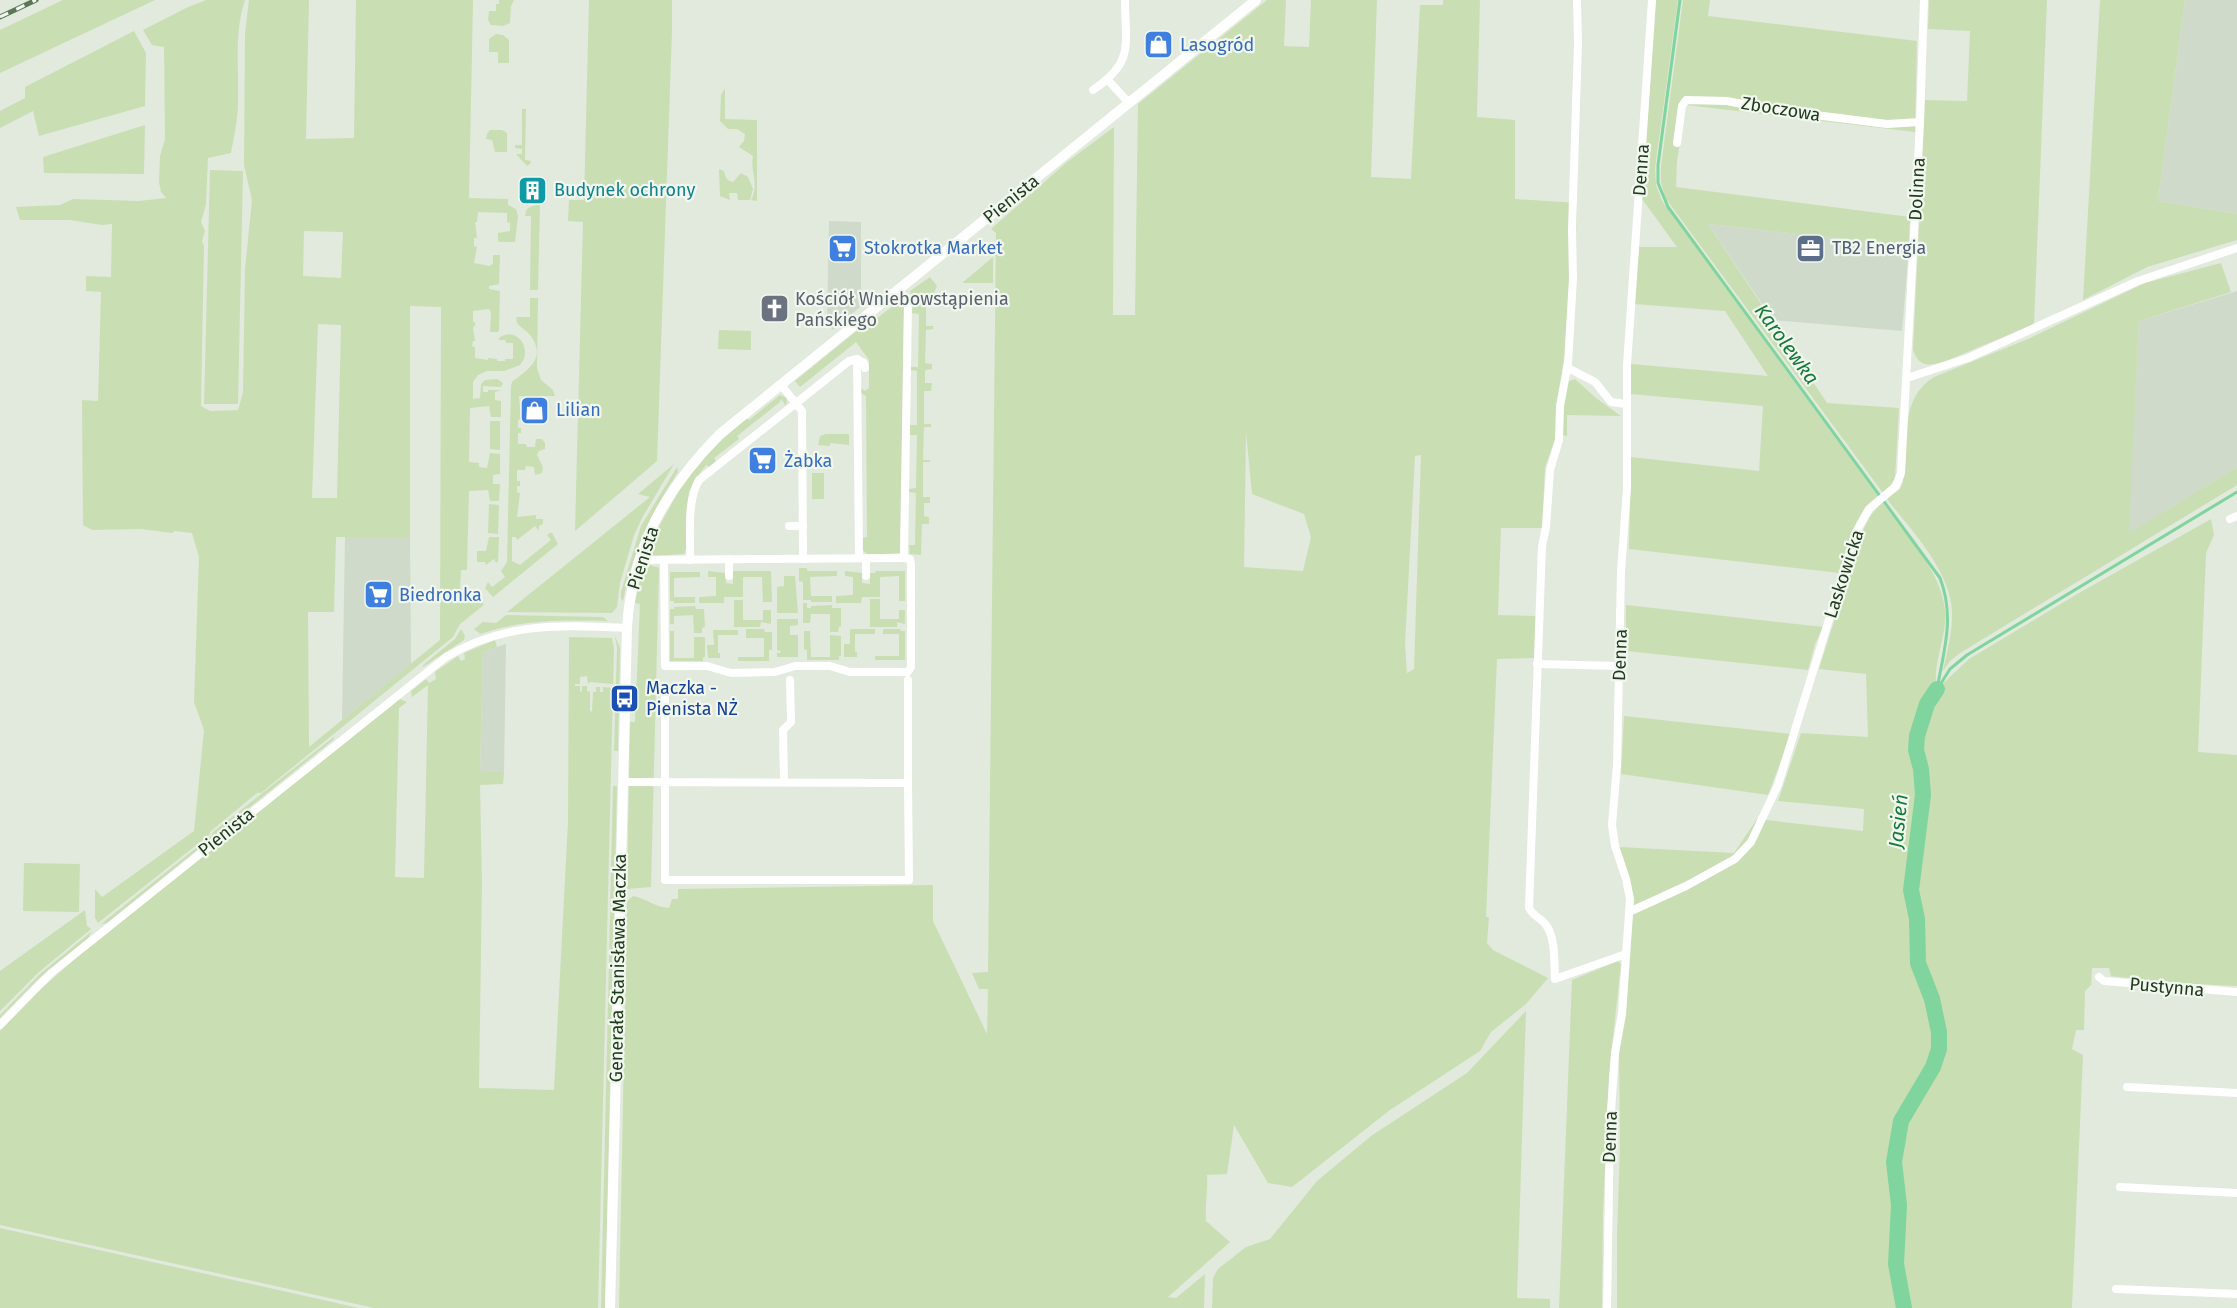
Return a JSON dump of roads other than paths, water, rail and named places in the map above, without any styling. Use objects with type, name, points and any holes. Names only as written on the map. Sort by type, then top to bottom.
[{"type":"street","points":[[1093,90],[1108,80],[1120,66],[1125,55],[1125,0]]},
{"type":"street","name":"Pienista","points":[[0,1025],[50,974],[446,657],[473,642],[518,629],[549,626],[627,628],[632,588],[639,560],[660,510],[687,469],[720,434],[1256,0]]},
{"type":"street","points":[[1576,0],[1578,43],[1572,230],[1573,278],[1568,368],[1560,406],[1559,440],[1550,470],[1543,540],[1529,908],[1548,927],[1555,980],[1626,954]]},
{"type":"street","name":"Denna","points":[[1607,1308],[1610,1126],[1615,1053],[1622,1013],[1630,899],[1615,846],[1612,825],[1617,765],[1621,572],[1627,488],[1626,405],[1631,292],[1652,0]]},
{"type":"street","name":"Dolinna","points":[[1907,378],[1924,0]]},
{"type":"street","points":[[1108,80],[1129,103]]},
{"type":"street","name":"Zboczowa","points":[[1677,142],[1682,105],[1686,100],[1727,100],[1767,109],[1887,124],[1920,122]]},
{"type":"street","points":[[1907,378],[1968,358],[2138,281],[2237,248]]},
{"type":"street","points":[[899,289],[908,304],[904,558]]},
{"type":"street","points":[[690,560],[692,500],[699,480],[849,361],[857,359],[864,363],[865,369]]},
{"type":"street","points":[[857,359],[863,558],[866,576]]},
{"type":"street","points":[[1568,368],[1595,382],[1611,402],[1626,405]]},
{"type":"street","name":"Laskowicka","points":[[1629,912],[1686,886],[1735,859],[1755,835],[1778,785],[1862,519],[1874,503],[1898,483],[1907,378]]},
{"type":"street","points":[[781,385],[802,411],[803,559]]},
{"type":"street","points":[[789,526],[802,526]]},
{"type":"street","points":[[729,559],[729,576]]},
{"type":"street","points":[[639,560],[910,559],[911,667],[908,672],[850,672],[830,666],[795,666],[775,672],[731,673],[707,666],[665,666],[664,560]]},
{"type":"street","name":"Generała Stanisława Maczka","points":[[610,1308],[627,628]]},
{"type":"street","points":[[1538,664],[1620,666]]},
{"type":"street","points":[[784,782],[783,730],[791,722],[790,680]]},
{"type":"street","points":[[665,693],[665,880],[909,880],[908,680]]},
{"type":"street","points":[[623,782],[909,783]]},
{"type":"street","name":"Pustynna","points":[[2099,977],[2104,981],[2237,992]]},
{"type":"street","points":[[2127,1087],[2237,1094]]},
{"type":"street","points":[[2120,1187],[2237,1193]]},
{"type":"street","points":[[2116,1289],[2237,1294]]},
{"type":"waterway","name":"Karolewka","points":[[1680,0],[1658,165],[1658,183],[1668,207],[1940,578],[1947,606],[1947,634],[1937,689]]},
{"type":"waterway","name":"Jasień","points":[[1938,688],[1950,669],[1967,655],[2237,492]]},
{"type":"waterway","name":"Jasień","points":[[1904,1308],[1896,1264],[1899,1205],[1894,1162],[1901,1121],[1933,1067],[1939,1049],[1939,1032],[1932,999],[1918,963],[1917,919],[1911,890],[1923,795],[1921,769],[1916,750],[1917,736],[1927,704],[1937,689]]},
{"type":"railway","points":[[0,17],[36,0]]},
{"type":"place","name":"Lasogród","points":[[1159,45]]},
{"type":"place","name":"Budynek ochrony","points":[[533,190]]},
{"type":"place","name":"Stokrotka Market","points":[[843,248]]},
{"type":"place","name":"TB2 Energia","points":[[1811,248]]},
{"type":"place","name":"Kościół Wniebowstąpienia Pańskiego","points":[[774,309]]},
{"type":"place","name":"Lilian","points":[[535,410]]},
{"type":"place","name":"Żabka","points":[[763,461]]},
{"type":"place","name":"Biedronka","points":[[378,595]]},
{"type":"place","name":"Maczka - Pienista NŻ","points":[[625,698]]}]
